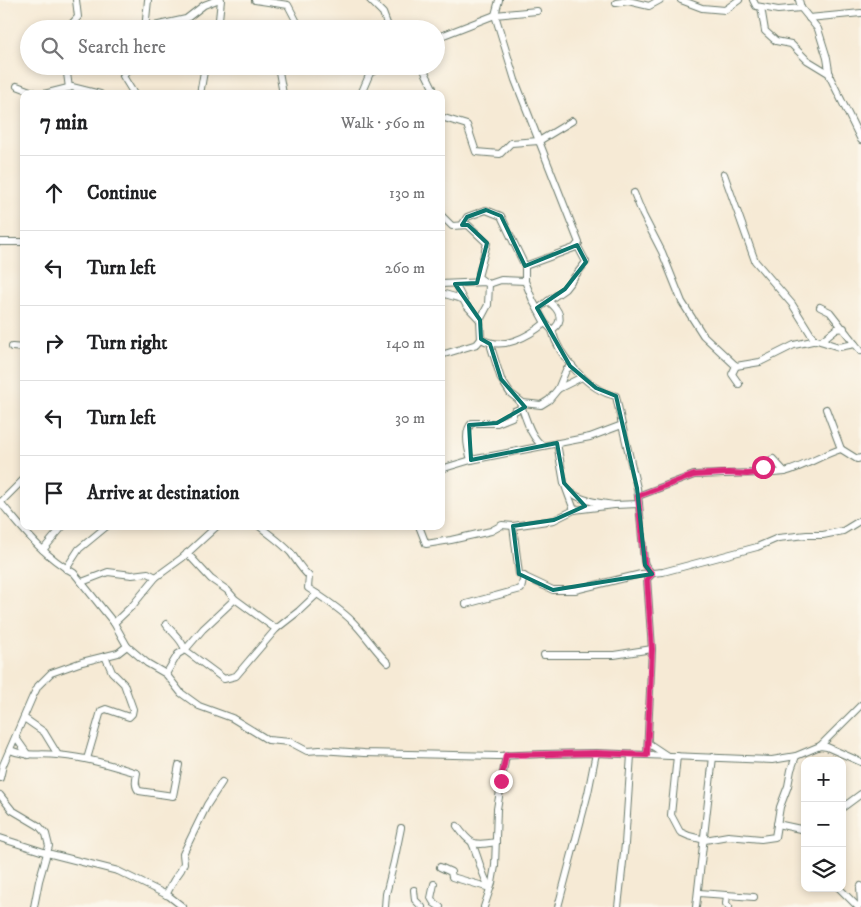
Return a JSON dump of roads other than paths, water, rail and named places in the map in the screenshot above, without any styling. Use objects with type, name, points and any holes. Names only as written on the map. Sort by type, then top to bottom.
[{"type":"street","points":[[75,20],[78,17],[76,0]]},
{"type":"street","points":[[146,20],[148,0]]},
{"type":"street","points":[[181,20],[186,19],[204,5],[217,0]]},
{"type":"street","points":[[219,20],[221,0]]},
{"type":"street","points":[[255,0],[288,5],[296,20]]},
{"type":"street","points":[[370,0],[383,13],[386,20]]},
{"type":"street","points":[[499,0],[495,15],[515,80],[579,243],[577,245],[586,262],[565,289],[538,308]]},
{"type":"street","points":[[616,2],[628,1],[649,6],[660,0]]},
{"type":"street","points":[[681,0],[702,8],[725,10],[739,0]]},
{"type":"street","points":[[753,0],[756,6],[778,10],[801,8]]},
{"type":"street","points":[[799,0],[801,8],[818,29],[830,74],[861,140]]},
{"type":"street","points":[[761,6],[765,31],[776,41],[791,44],[806,60],[830,74]]},
{"type":"street","points":[[445,34],[495,15],[537,11]]},
{"type":"street","points":[[809,18],[861,13]]},
{"type":"street","points":[[67,75],[69,88]]},
{"type":"street","points":[[125,75],[132,90]]},
{"type":"street","points":[[201,90],[203,75]]},
{"type":"street","points":[[280,75],[282,90]]},
{"type":"street","points":[[363,90],[369,75]]},
{"type":"street","points":[[426,75],[433,90]]},
{"type":"street","points":[[17,86],[28,90]]},
{"type":"street","points":[[61,90],[72,87],[84,90]]},
{"type":"street","points":[[445,118],[467,125],[476,152],[500,154],[511,143],[539,142],[572,121]]},
{"type":"street","points":[[724,174],[756,261],[792,304],[818,341],[839,347],[855,344]]},
{"type":"street","points":[[634,193],[662,252],[682,302],[703,335],[736,366]]},
{"type":"street","points":[[462,226],[467,217],[486,210],[501,216],[526,266],[526,281],[545,323],[552,330],[554,340],[582,377],[596,388],[616,396],[638,496],[645,566],[652,574]]},
{"type":"street","points":[[445,219],[452,226],[468,225],[487,243],[478,277],[487,283]]},
{"type":"street","points":[[0,242],[20,242]]},
{"type":"street","points":[[526,266],[574,248],[577,245]]},
{"type":"street","points":[[445,284],[487,283],[501,280],[526,281]]},
{"type":"street","points":[[445,354],[477,344],[481,339],[480,320],[488,305],[487,283]]},
{"type":"street","points":[[455,284],[466,305],[480,320]]},
{"type":"street","points":[[445,294],[462,299]]},
{"type":"street","points":[[548,301],[559,313],[560,322],[552,330]]},
{"type":"street","points":[[820,307],[830,312],[861,351]]},
{"type":"street","points":[[481,339],[488,342],[510,343],[545,323]]},
{"type":"street","points":[[736,366],[760,362],[794,345],[818,341],[836,329],[844,328]]},
{"type":"street","points":[[493,342],[491,347],[501,378],[510,393],[523,403],[541,405],[549,400],[558,389],[582,377]]},
{"type":"street","points":[[12,347],[20,348]]},
{"type":"street","points":[[558,389],[566,370],[572,365]]},
{"type":"street","points":[[736,366],[732,374],[739,384]]},
{"type":"street","points":[[519,401],[530,429],[538,442],[543,446]]},
{"type":"street","points":[[471,460],[467,432],[469,425],[472,423],[497,423],[512,417],[514,411],[522,408]]},
{"type":"street","points":[[826,408],[842,449],[857,459],[861,458]]},
{"type":"street","points":[[445,469],[471,460],[590,437],[622,425]]},
{"type":"street","points":[[557,443],[564,483],[574,510]]},
{"type":"street","points":[[638,496],[694,475],[785,472],[810,463],[823,455],[842,449]]},
{"type":"street","points":[[754,473],[774,459],[785,472]]},
{"type":"street","points":[[20,484],[0,503],[20,527]]},
{"type":"street","points":[[567,489],[573,495],[586,500],[614,505]]},
{"type":"street","points":[[421,530],[426,544],[491,531],[502,525],[513,526],[554,520],[574,510],[639,504]]},
{"type":"street","points":[[513,526],[519,574],[554,590],[575,590],[641,574],[652,574],[757,547],[778,538],[844,532],[861,520]]},
{"type":"street","points":[[22,530],[43,550],[66,569],[74,573],[114,623],[126,646],[147,663],[166,674],[181,693],[199,706],[232,718],[268,740],[290,742],[307,750],[364,753],[506,755],[596,753],[772,760],[796,756],[820,746],[861,705]]},
{"type":"street","points":[[43,550],[60,530]]},
{"type":"street","points":[[66,569],[78,549],[102,530]]},
{"type":"street","points":[[114,623],[133,605],[156,577],[213,530]]},
{"type":"street","points":[[265,530],[276,538],[308,576],[308,588],[353,622],[373,648],[388,663]]},
{"type":"street","points":[[187,553],[235,599],[276,630]]},
{"type":"street","points":[[82,582],[108,572],[132,576],[148,573],[156,577]]},
{"type":"street","points":[[647,755],[652,649],[647,579],[652,574]]},
{"type":"street","points":[[466,604],[521,589],[524,576]]},
{"type":"street","points":[[166,624],[183,642],[186,650],[224,679],[236,676],[276,630],[299,612],[317,594]]},
{"type":"street","points":[[166,674],[178,654],[186,650],[202,629],[235,599]]},
{"type":"street","points":[[0,778],[3,765],[38,686],[51,673],[118,653],[126,646]]},
{"type":"street","points":[[544,655],[614,655],[652,649]]},
{"type":"street","points":[[86,759],[102,711],[106,709],[129,717],[133,709],[124,684],[112,672],[105,656]]},
{"type":"street","points":[[24,718],[44,732],[58,755]]},
{"type":"street","points":[[16,738],[28,755]]},
{"type":"street","points":[[648,743],[666,756]]},
{"type":"street","points":[[820,746],[827,747],[861,762]]},
{"type":"street","points":[[10,750],[19,754],[58,755],[86,759],[137,772],[136,788],[139,791],[173,796],[179,765]]},
{"type":"street","points":[[558,907],[588,793],[596,753]]},
{"type":"street","points":[[484,907],[495,866],[497,809],[506,755]]},
{"type":"street","points":[[618,907],[625,844],[631,755]]},
{"type":"street","points":[[677,756],[670,815],[680,832],[705,840],[728,836],[761,839],[775,837],[780,808],[796,756]]},
{"type":"street","points":[[696,907],[705,840],[712,757]]},
{"type":"street","points":[[166,895],[181,870],[184,863],[183,854],[207,805],[222,782]]},
{"type":"street","points":[[846,805],[861,794]]},
{"type":"street","points":[[0,795],[12,810],[39,826],[46,834],[49,846],[34,907]]},
{"type":"street","points":[[777,824],[801,829]]},
{"type":"street","points":[[457,826],[468,841],[472,843],[477,845],[496,842]]},
{"type":"street","points":[[386,907],[386,894],[400,828]]},
{"type":"street","points":[[0,838],[47,853],[118,871],[166,895],[183,907]]},
{"type":"street","points":[[472,843],[479,858],[483,878],[490,888]]},
{"type":"street","points":[[440,868],[451,872],[452,878],[490,888]]},
{"type":"street","points":[[434,884],[432,898],[437,907]]},
{"type":"street","points":[[861,886],[861,904]]},
{"type":"street","points":[[414,890],[415,900],[422,907]]},
{"type":"street","points":[[843,892],[858,907]]},
{"type":"street","points":[[699,893],[754,897]]},
{"type":"street","points":[[728,895],[726,904],[729,907]]}]
